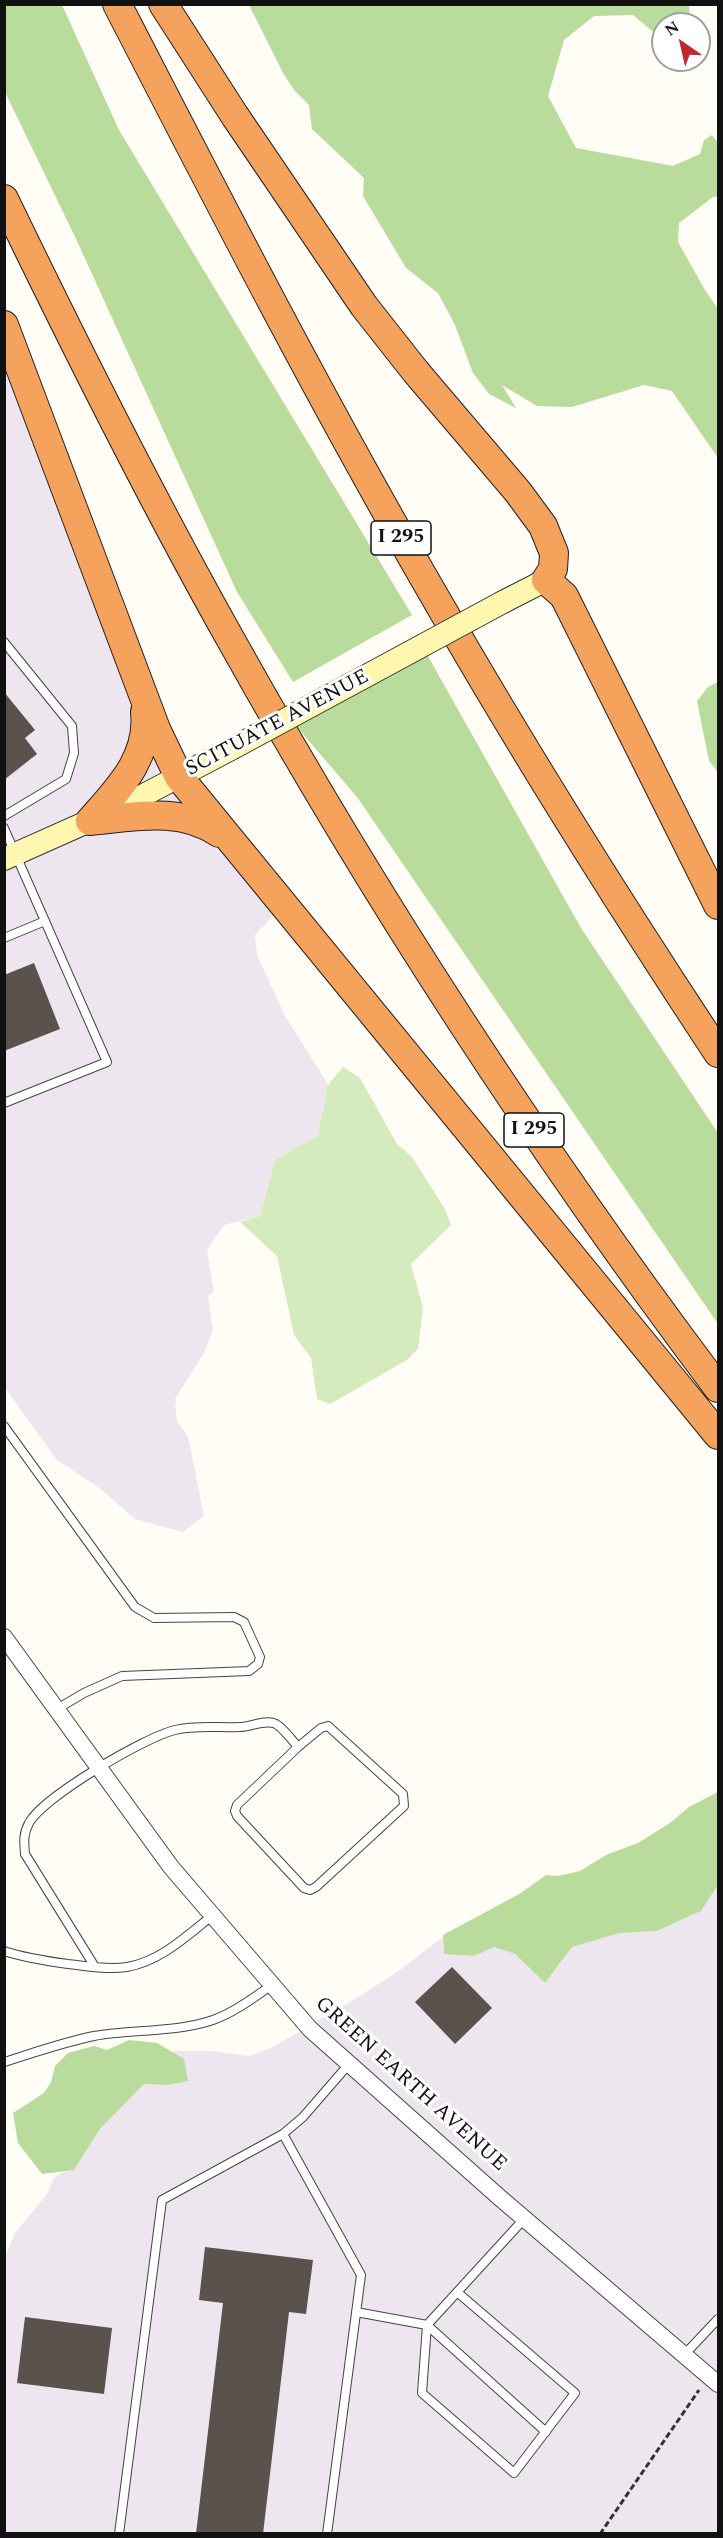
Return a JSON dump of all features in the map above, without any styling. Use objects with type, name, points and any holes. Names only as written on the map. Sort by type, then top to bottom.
[{"type":"highway","name":"I 295","points":[[117,4],[300,354],[433,594],[574,830],[718,1053]]},
{"type":"highway","points":[[163,4],[235,116],[364,306],[409,364],[518,492],[543,526],[552,545],[555,561],[546,580],[564,596],[718,905]]},
{"type":"highway","name":"I 295","points":[[4,199],[78,351],[168,525],[230,639],[323,799],[431,975],[539,1137],[651,1298],[718,1388]]},
{"type":"highway","points":[[4,325],[160,741],[179,777],[718,1435]]},
{"type":"highway","points":[[90,821],[131,773],[142,750],[146,721],[139,684]]},
{"type":"highway","points":[[90,821],[154,815],[180,816],[210,827],[235,848]]},
{"type":"main road","name":"SCITUATE AVENUE","points":[[11,856],[90,821],[179,777],[546,580]]},
{"type":"street","name":"GREEN EARTH AVENUE","points":[[4,1637],[171,1867],[310,2029],[524,2218],[713,2380]]},
{"type":"lane","points":[[4,642],[72,726],[74,753],[66,779],[4,816]]},
{"type":"lane","points":[[4,828],[11,856],[45,921],[107,1062],[4,1103]]},
{"type":"lane","points":[[4,938],[45,921]]},
{"type":"lane","points":[[4,1426],[135,1607],[154,1618],[234,1617],[244,1622],[260,1656],[258,1664],[249,1671],[122,1676],[84,1693],[57,1709]]},
{"type":"lane","points":[[95,1967],[25,1854],[23,1838],[30,1822],[43,1806],[133,1746],[177,1729],[247,1727],[265,1722],[275,1724],[298,1747]]},
{"type":"lane","points":[[328,1726],[404,1794],[405,1800],[404,1806],[310,1890],[304,1888],[237,1816],[235,1810],[237,1805],[298,1747],[321,1728],[328,1726]]},
{"type":"lane","points":[[4,1951],[23,1958],[95,1967],[127,1967],[150,1959],[176,1945],[213,1915]]},
{"type":"lane","points":[[4,2062],[91,2037],[125,2031],[191,2026],[211,2021],[242,2006],[272,1985]]},
{"type":"lane","points":[[119,2534],[162,2200],[283,2134],[303,2116],[349,2064]]},
{"type":"lane","points":[[283,2134],[361,2275],[327,2534]]},
{"type":"lane","points":[[457,2292],[575,2394],[514,2473],[422,2392],[427,2325],[524,2218]]},
{"type":"lane","points":[[356,2313],[427,2325],[546,2432]]},
{"type":"lane","points":[[684,2355],[718,2319]]},
{"type":"path","points":[[600,2534],[713,2380]]},
{"type":"shaded area","points":[[4,328],[176,778],[281,908],[255,935],[257,955],[285,1016],[329,1086],[318,1135],[275,1160],[260,1216],[224,1225],[207,1250],[214,1292],[208,1296],[213,1330],[204,1353],[175,1399],[177,1422],[188,1436],[204,1516],[183,1532],[135,1519],[98,1487],[57,1460],[5,1388]]},
{"type":"shaded area","points":[[718,1885],[718,2533],[5,2534],[5,2257],[15,2233],[47,2194],[54,2178],[62,2172],[74,2170],[100,2129],[144,2084],[168,2085],[170,2051],[210,2051],[250,2056],[271,2048],[397,1972],[443,1937],[444,1954],[474,1956],[494,1946],[515,1954],[545,1983],[572,1947],[620,1933],[657,1931],[701,1911]]},
{"type":"green space","points":[[5,4],[62,5],[119,130],[412,615],[293,682],[237,592],[77,241],[5,92]]},
{"type":"green space","points":[[249,5],[689,5],[689,12],[651,12],[651,30],[633,15],[594,16],[564,40],[548,96],[576,148],[673,166],[700,154],[704,140],[712,135],[718,143],[718,196],[713,197],[679,223],[678,242],[718,309],[718,458],[672,391],[644,385],[572,407],[537,406],[502,385],[516,408],[489,394],[473,373],[455,325],[438,293],[406,268],[363,196],[364,178],[312,129],[309,105],[294,90]]},
{"type":"green space","points":[[425,651],[581,928],[718,1133],[718,1324],[357,797],[291,720]]},
{"type":"green space","points":[[718,682],[718,772],[709,761],[697,701],[708,687]]},
{"type":"green space","points":[[343,1067],[360,1078],[397,1144],[412,1157],[445,1209],[451,1225],[411,1264],[423,1308],[418,1349],[407,1360],[330,1404],[317,1399],[311,1358],[294,1335],[277,1256],[240,1222],[260,1216],[275,1160],[318,1135],[328,1085]]},
{"type":"green space","points":[[718,1792],[718,1885],[701,1911],[657,1931],[620,1933],[572,1947],[545,1983],[515,1954],[494,1947],[474,1956],[444,1954],[443,1935],[521,1893],[546,1875],[558,1876],[580,1871],[606,1855],[638,1843],[670,1823],[689,1807]]},
{"type":"green space","points":[[129,2040],[157,2043],[184,2059],[188,2081],[168,2085],[144,2084],[100,2129],[74,2170],[42,2174],[18,2143],[13,2113],[44,2093],[51,2082],[55,2066],[68,2053],[94,2046],[107,2050]]},
{"type":"building","points":[[4,692],[35,730],[25,738],[37,754],[4,780]]},
{"type":"building","points":[[34,963],[60,1029],[4,1051],[4,975]]},
{"type":"building","points":[[452,1967],[492,2008],[455,2044],[415,2002]]},
{"type":"building","points":[[205,2247],[313,2260],[306,2314],[289,2312],[263,2534],[196,2534],[223,2303],[199,2300]]},
{"type":"building","points":[[25,2317],[112,2328],[104,2394],[17,2383]]}]
